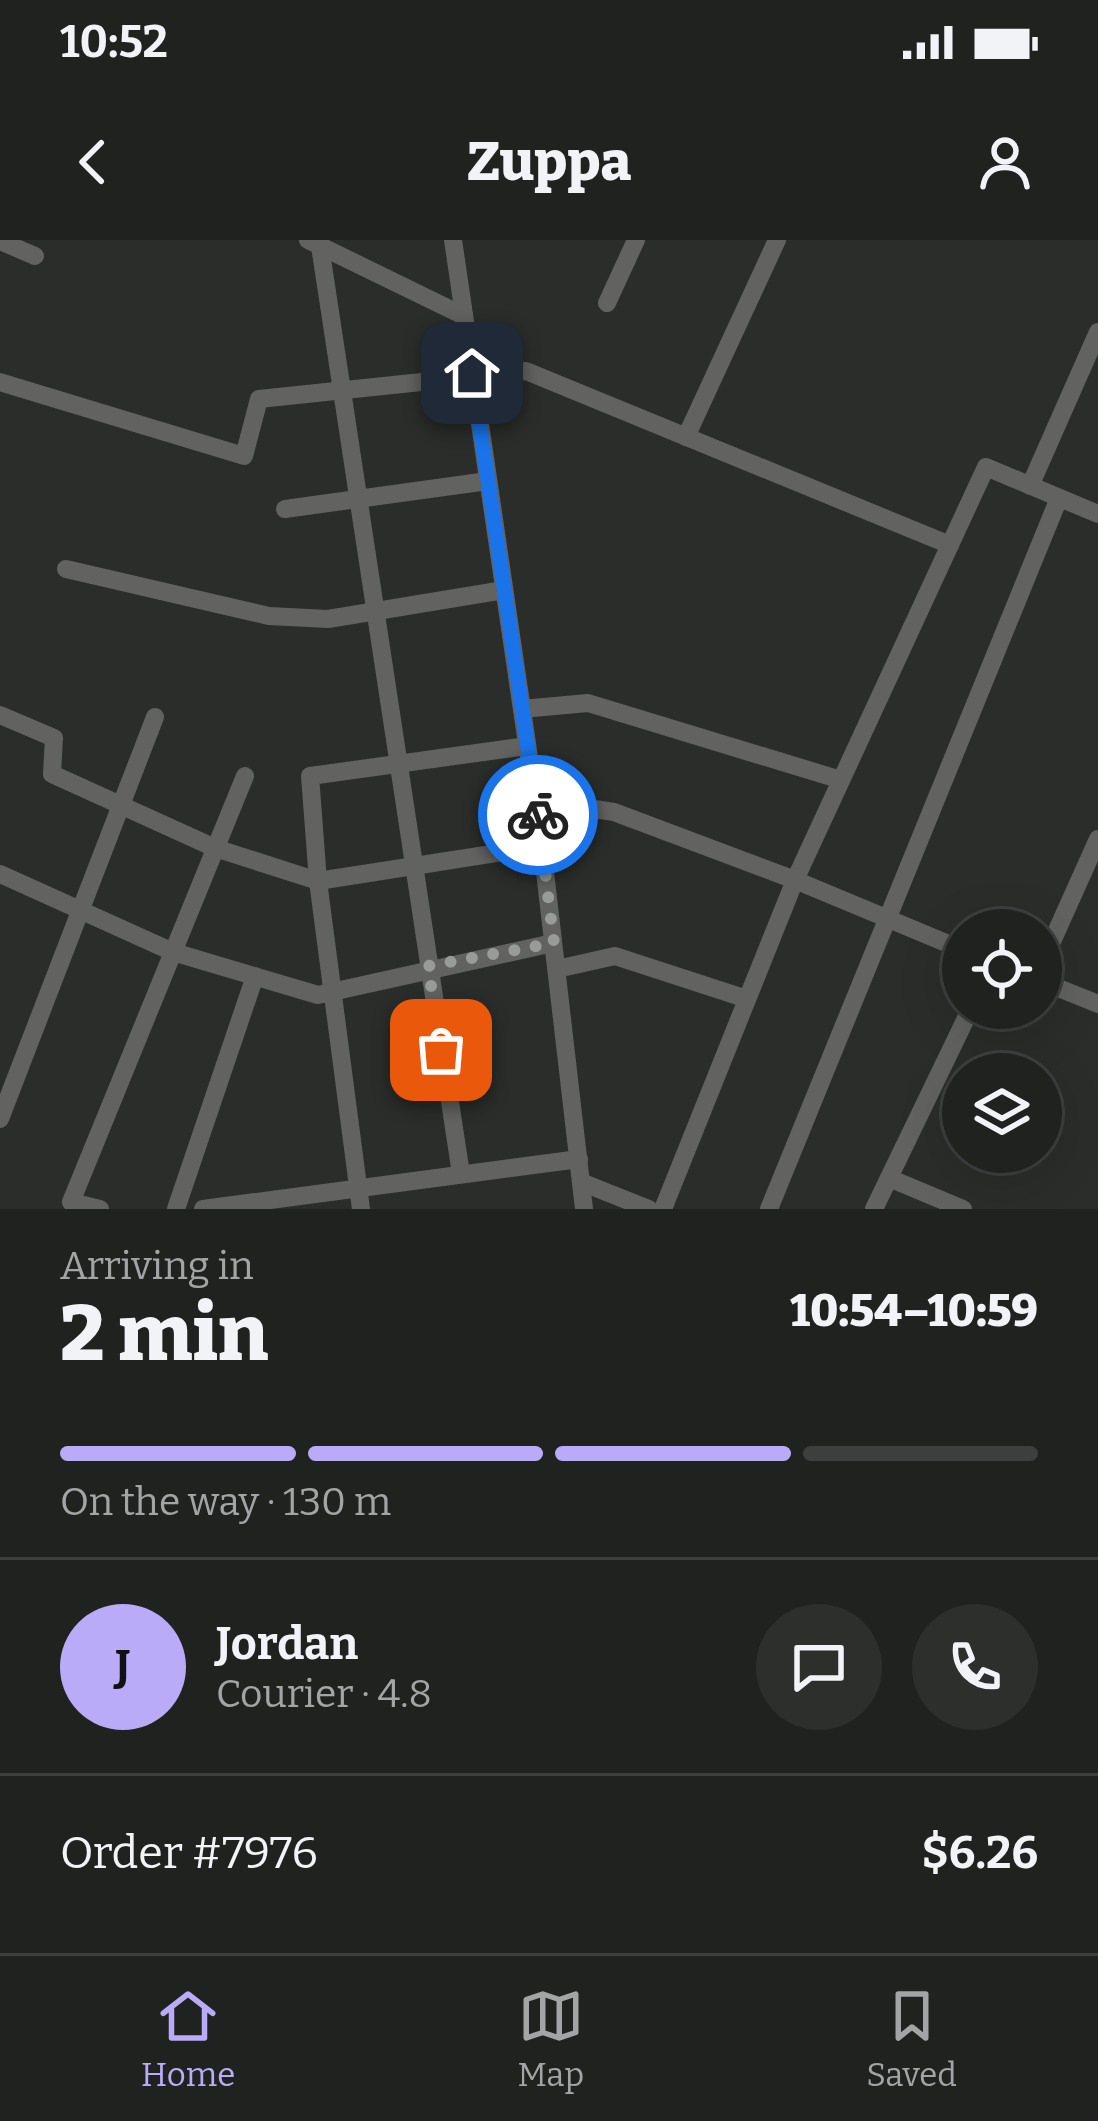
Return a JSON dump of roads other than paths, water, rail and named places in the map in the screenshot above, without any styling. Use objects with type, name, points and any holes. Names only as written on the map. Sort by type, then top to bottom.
[{"type":"street","points":[[453,240],[542,846],[584,1209]]},
{"type":"street","points":[[608,303],[636,240]]},
{"type":"street","points":[[686,437],[777,240]]},
{"type":"street","points":[[0,242],[35,256]]},
{"type":"street","points":[[314,243],[464,316]]},
{"type":"street","points":[[314,243],[342,393],[461,1174]]},
{"type":"street","points":[[1030,486],[1098,332]]},
{"type":"street","points":[[0,382],[244,456],[259,399],[342,393],[472,373],[526,371],[950,544]]},
{"type":"street","points":[[663,1209],[795,880],[986,467],[1098,514]]},
{"type":"street","points":[[286,508],[488,481]]},
{"type":"street","points":[[769,1209],[1058,498]]},
{"type":"street","points":[[67,569],[269,616],[328,619],[504,590]]},
{"type":"street","points":[[522,709],[588,703],[841,779]]},
{"type":"street","points":[[0,715],[54,738],[52,774],[215,848],[318,881],[542,846]]},
{"type":"street","points":[[0,1118],[155,717]]},
{"type":"street","points":[[361,1209],[318,881],[310,776],[527,746]]},
{"type":"street","points":[[100,1209],[69,1206],[245,776]]},
{"type":"street","points":[[535,800],[614,812],[795,880],[942,942]]},
{"type":"street","points":[[1062,919],[1098,839]]},
{"type":"street","points":[[0,874],[173,952],[318,995],[428,966],[554,943]]},
{"type":"street","points":[[557,970],[615,956],[747,1000]]},
{"type":"street","points":[[176,1209],[255,976]]},
{"type":"street","points":[[1062,989],[1098,1004]]},
{"type":"street","points":[[874,1209],[961,1029]]},
{"type":"street","points":[[203,1209],[579,1159]]},
{"type":"street","points":[[889,1178],[963,1209]]},
{"type":"street","points":[[581,1182],[650,1209]]}]
